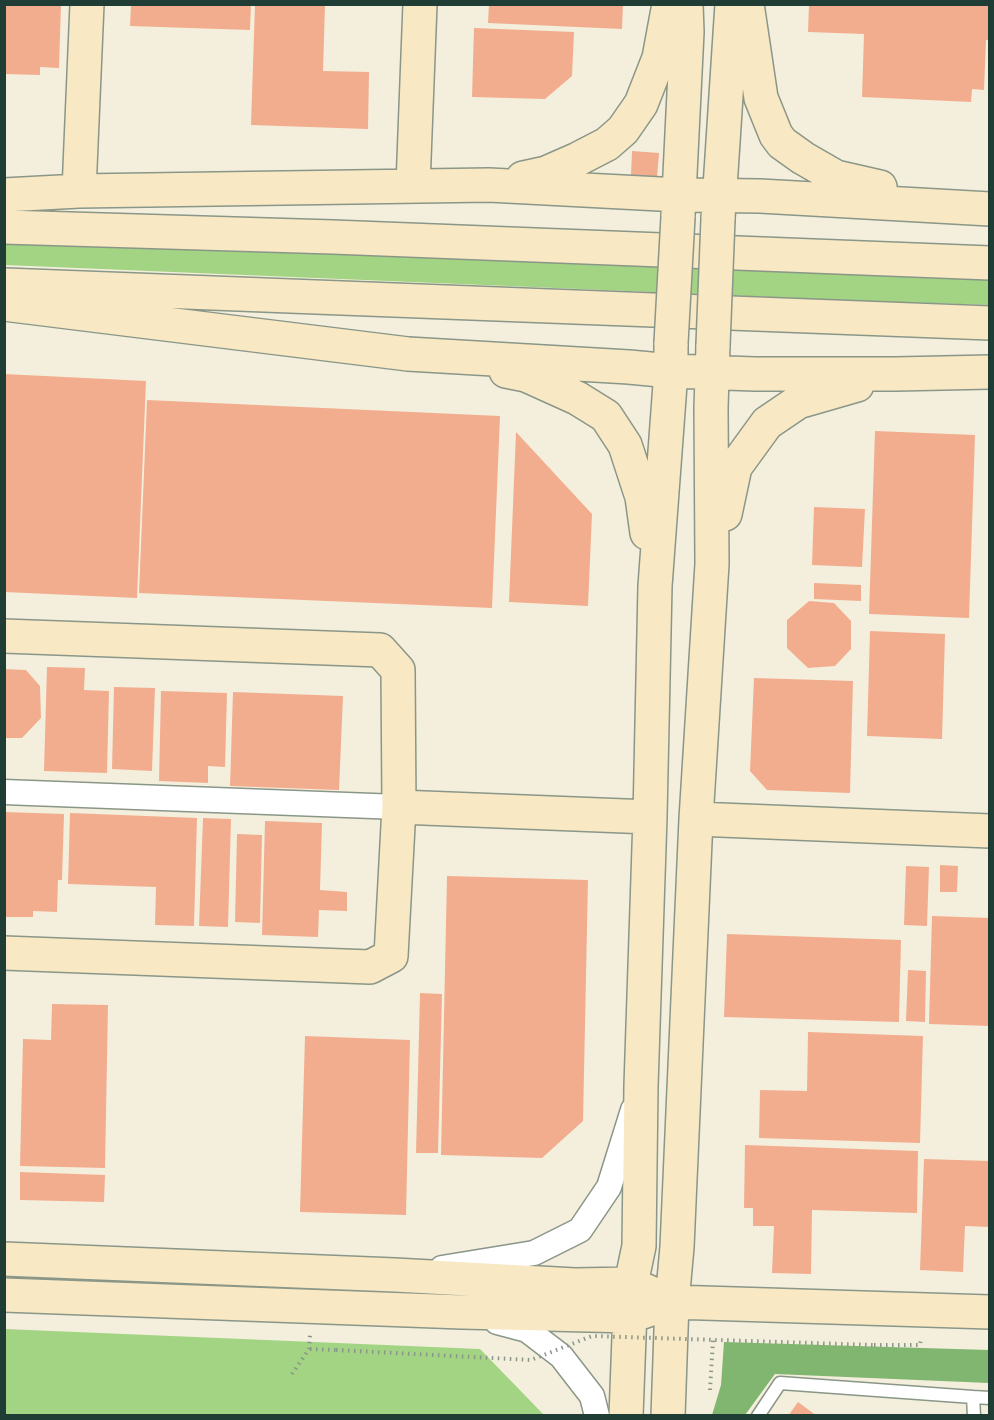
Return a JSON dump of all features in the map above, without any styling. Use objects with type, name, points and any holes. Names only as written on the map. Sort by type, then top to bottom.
[{"type":"street","points":[[79,190],[87,4]]},
{"type":"street","points":[[413,185],[420,4]]},
{"type":"street","points":[[489,184],[546,173],[607,144],[623,130],[641,104],[659,58],[669,4]]},
{"type":"street","points":[[626,1416],[631,1284],[639,1246],[641,1086],[655,586],[671,357],[687,32],[686,4]]},
{"type":"street","points":[[668,1416],[696,819],[712,564],[712,358],[732,4]]},
{"type":"street","points":[[747,4],[761,98],[776,135],[782,143],[836,177],[982,208]]},
{"type":"street","points":[[4,195],[79,190],[489,184],[678,206],[719,207],[760,196],[982,208]]},
{"type":"street","points":[[4,227],[333,237],[990,263]]},
{"type":"street","points":[[4,285],[990,323]]},
{"type":"street","points":[[4,304],[408,354],[526,375],[577,398],[606,416],[625,445],[642,497],[655,586]]},
{"type":"street","points":[[408,354],[629,367],[671,357],[712,358],[767,374],[990,372]]},
{"type":"street","points":[[712,564],[735,467],[767,423],[798,402],[896,374]]},
{"type":"street","points":[[4,636],[380,650],[398,670],[399,807],[391,956],[370,967],[4,953]]},
{"type":"street","points":[[4,792],[650,817]]},
{"type":"street","points":[[696,819],[990,831]]},
{"type":"street","points":[[395,1275],[534,1253],[580,1230],[609,1187],[641,1086]]},
{"type":"street","points":[[4,1259],[395,1275],[574,1285],[631,1284],[672,1302]]},
{"type":"street","points":[[4,1295],[631,1316],[672,1302],[990,1312]]},
{"type":"street","points":[[462,1312],[527,1330],[561,1356],[592,1396],[597,1416]]},
{"type":"lane","points":[[758,1416],[780,1383],[990,1398]]},
{"type":"lane","points":[[973,1397],[974,1416]]},
{"type":"path","points":[[292,1374],[309,1349],[310,1334]]},
{"type":"path","points":[[309,1349],[531,1360],[592,1336],[874,1345],[920,1345],[921,1337]]},
{"type":"path","points":[[710,1390],[713,1340]]},
{"type":"green space","points":[[5,241],[989,278],[990,305],[5,265]]},
{"type":"green space","points":[[5,1329],[480,1349],[544,1415],[5,1415]]},
{"type":"green space","points":[[724,1342],[989,1350],[989,1383],[775,1374],[745,1415],[712,1415],[721,1385]]},
{"type":"building","points":[[4,4],[61,4],[59,68],[40,67],[40,75],[4,74]]},
{"type":"building","points":[[131,4],[251,4],[250,30],[130,26]]},
{"type":"building","points":[[255,4],[325,4],[323,71],[369,72],[368,129],[251,125]]},
{"type":"building","points":[[489,4],[623,4],[622,29],[488,23]]},
{"type":"building","points":[[809,4],[990,4],[990,40],[986,40],[984,90],[972,89],[971,102],[862,97],[864,34],[808,32]]},
{"type":"building","points":[[474,28],[574,32],[572,76],[545,99],[472,97]]},
{"type":"building","points":[[632,151],[659,153],[657,178],[631,176]]},
{"type":"building","points":[[4,374],[146,381],[137,598],[4,592]]},
{"type":"building","points":[[147,400],[500,416],[492,608],[139,593]]},
{"type":"building","points":[[875,431],[975,435],[969,618],[869,614]]},
{"type":"building","points":[[516,432],[592,514],[588,606],[509,602]]},
{"type":"building","points":[[814,507],[865,509],[862,567],[812,565]]},
{"type":"building","points":[[814,583],[861,585],[861,601],[814,599]]},
{"type":"building","points":[[809,601],[834,603],[851,621],[851,649],[835,666],[808,668],[787,648],[787,620]]},
{"type":"building","points":[[870,631],[945,634],[942,739],[867,736]]},
{"type":"building","points":[[47,667],[85,668],[84,690],[109,691],[107,773],[44,771]]},
{"type":"building","points":[[4,669],[26,670],[40,686],[41,718],[22,738],[4,738]]},
{"type":"building","points":[[754,678],[853,681],[850,793],[767,790],[750,771]]},
{"type":"building","points":[[114,687],[155,688],[152,771],[112,769]]},
{"type":"building","points":[[161,691],[227,693],[225,767],[208,766],[208,783],[159,781]]},
{"type":"building","points":[[233,692],[343,696],[339,790],[230,786]]},
{"type":"building","points":[[4,812],[64,814],[62,880],[58,880],[57,912],[33,911],[33,917],[4,917],[6,878],[4,878]]},
{"type":"building","points":[[70,813],[197,818],[194,926],[155,925],[156,887],[68,884]]},
{"type":"building","points":[[203,818],[231,819],[228,927],[199,926]]},
{"type":"building","points":[[265,821],[322,823],[320,890],[347,892],[347,911],[319,910],[318,937],[262,935]]},
{"type":"building","points":[[237,834],[262,835],[260,923],[235,922]]},
{"type":"building","points":[[940,865],[958,866],[957,892],[940,892]]},
{"type":"building","points":[[906,866],[929,867],[927,926],[904,925]]},
{"type":"building","points":[[447,876],[588,880],[583,1121],[542,1158],[441,1155]]},
{"type":"building","points":[[932,916],[990,918],[990,1026],[929,1024]]},
{"type":"building","points":[[727,934],[901,940],[899,1022],[724,1017]]},
{"type":"building","points":[[908,970],[926,971],[925,1022],[906,1021]]},
{"type":"building","points":[[420,993],[442,994],[438,1153],[416,1153]]},
{"type":"building","points":[[52,1004],[108,1005],[105,1168],[20,1166],[23,1039],[51,1040]]},
{"type":"building","points":[[808,1032],[923,1036],[920,1143],[759,1138],[760,1090],[807,1091]]},
{"type":"building","points":[[305,1036],[410,1040],[406,1215],[300,1212]]},
{"type":"building","points":[[745,1145],[918,1151],[917,1213],[812,1210],[811,1274],[772,1273],[774,1226],[753,1226],[753,1208],[744,1208]]},
{"type":"building","points":[[924,1159],[990,1161],[990,1227],[965,1226],[963,1272],[920,1270]]},
{"type":"building","points":[[20,1172],[105,1175],[104,1202],[20,1200]]},
{"type":"building","points":[[798,1402],[817,1416],[788,1416]]}]
